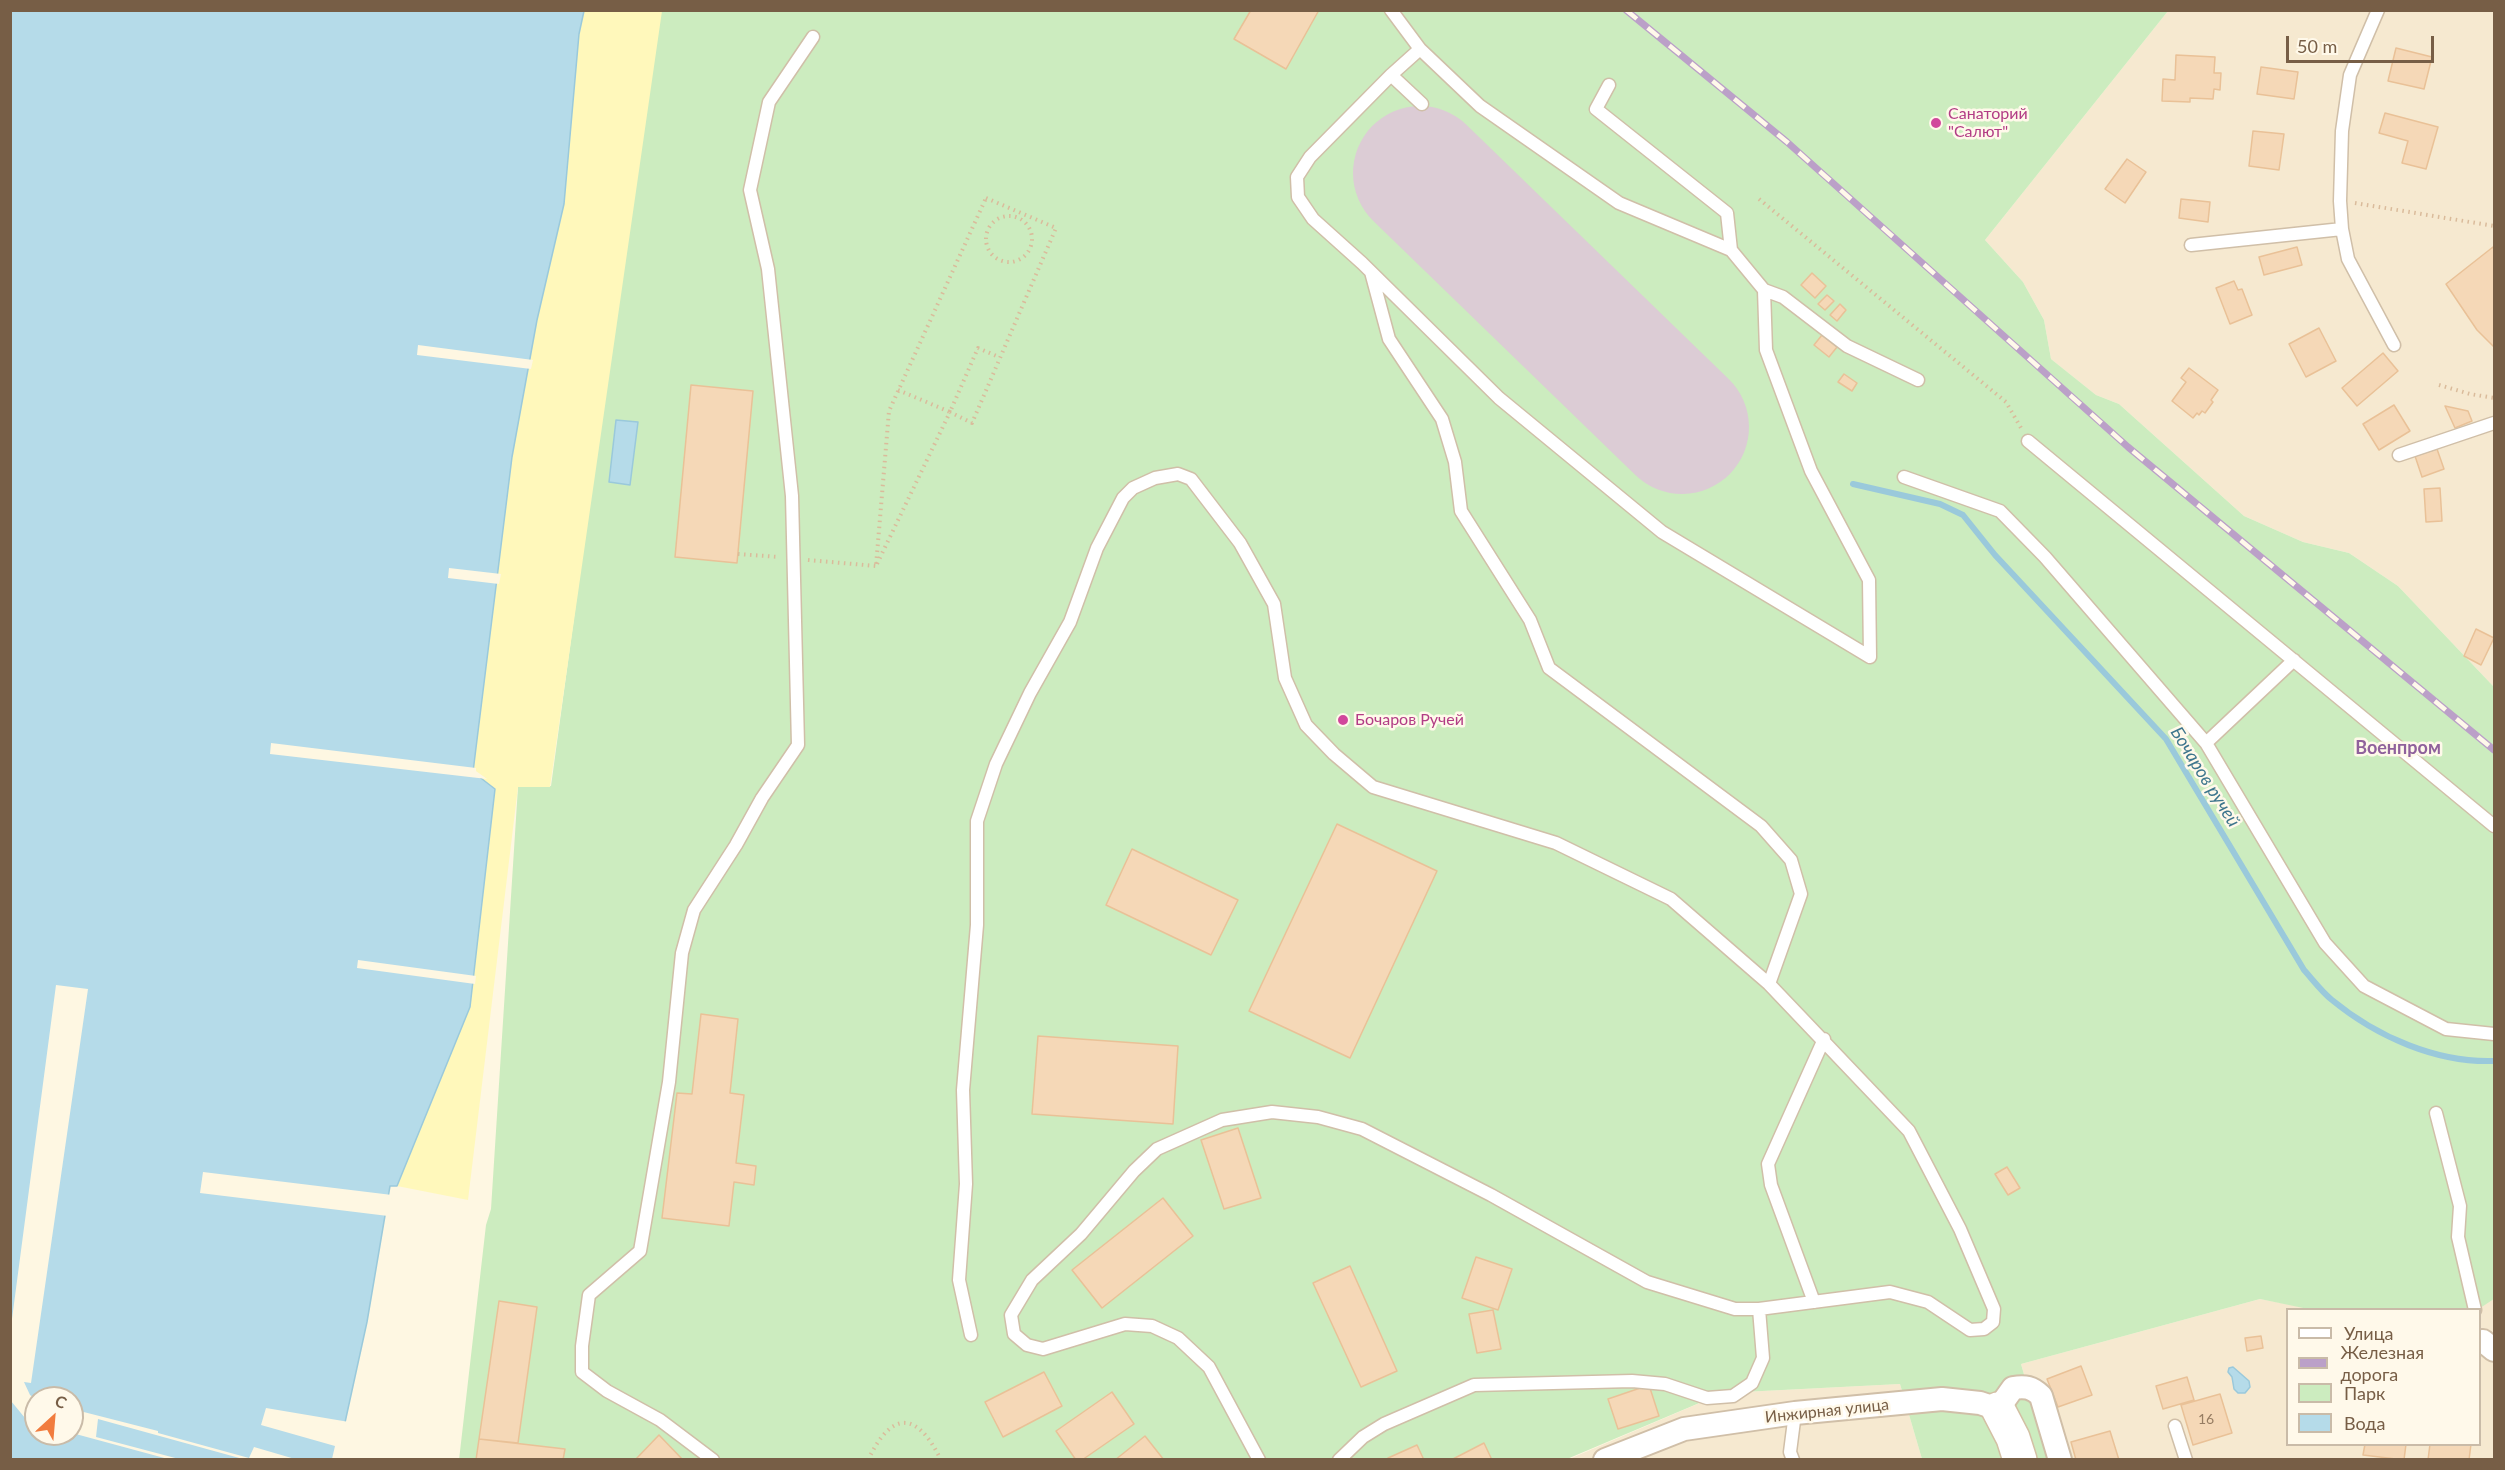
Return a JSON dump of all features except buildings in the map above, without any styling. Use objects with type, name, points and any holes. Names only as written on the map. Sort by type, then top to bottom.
[{"type":"street","points":[[2020,1460],[2013,1438],[1998,1409],[2013,1388],[2024,1387],[2034,1389],[2041,1396],[2060,1460]]},
{"type":"street","name":"Инжирная улица","points":[[1605,1460],[1684,1429],[1795,1413],[1942,1399],[1980,1403],[1998,1409]]},
{"type":"lane","points":[[1391,10],[1420,49],[1480,106],[1619,203],[1731,250],[1764,290],[1783,297],[1847,346],[1918,380]]},
{"type":"lane","points":[[2378,10],[2350,75],[2342,131],[2340,201],[2348,260],[2394,345]]},
{"type":"lane","points":[[713,1460],[660,1419],[607,1391],[582,1372],[582,1346],[589,1295],[640,1251],[669,1082],[682,953],[694,910],[736,845],[762,798],[798,746],[792,496],[768,270],[750,190],[769,102],[813,37]]},
{"type":"lane","points":[[1420,49],[1310,157],[1297,177],[1298,197],[1312,219],[1371,271],[1499,398],[1662,531],[1870,657],[1869,579],[1811,471],[1766,350],[1764,290]]},
{"type":"lane","points":[[1391,75],[1422,104]]},
{"type":"lane","points":[[1609,85],[1596,108],[1727,213],[1731,250]]},
{"type":"lane","points":[[2191,245],[2342,229]]},
{"type":"lane","points":[[1371,271],[1389,339],[1442,419],[1455,462],[1461,511],[1530,620],[1549,668],[1761,826],[1791,860],[1801,894],[1769,984]]},
{"type":"lane","points":[[2399,455],[2494,423]]},
{"type":"lane","points":[[2028,441],[2494,826]]},
{"type":"lane","points":[[971,1335],[959,1280],[966,1184],[963,1090],[978,925],[977,821],[996,764],[1030,693],[1070,622],[1102,538],[1123,498],[1133,488],[1155,477],[1178,474],[1191,479],[1240,543],[1274,604],[1285,678],[1306,725],[1334,754],[1373,787],[1556,843],[1671,899],[1769,984],[1824,1039],[1909,1131],[1960,1229],[1994,1309],[1993,1322],[1984,1329],[1970,1330],[1928,1302],[1890,1292],[1759,1309],[1735,1309],[1647,1282],[1491,1195],[1362,1129],[1318,1117],[1272,1112],[1222,1120],[1157,1149],[1134,1171],[1081,1234],[1032,1280],[1011,1315],[1014,1334],[1027,1345],[1043,1349],[1125,1324],[1152,1326],[1178,1338],[1209,1367],[1259,1460]]},
{"type":"lane","points":[[1904,477],[2000,511],[2045,557],[2206,742],[2325,943],[2364,986],[2446,1029],[2494,1034]]},
{"type":"lane","points":[[2206,742],[2294,660]]},
{"type":"lane","points":[[1814,1302],[1771,1185],[1767,1164],[1824,1039]]},
{"type":"lane","points":[[2436,1113],[2460,1206],[2458,1237],[2475,1308]]},
{"type":"lane","points":[[1339,1460],[1363,1437],[1384,1424],[1474,1385],[1632,1381],[1665,1384],[1707,1398],[1733,1396],[1752,1383],[1763,1358],[1759,1309]]},
{"type":"lane","points":[[1793,1460],[1790,1452],[1795,1413]]},
{"type":"lane","points":[[2175,1426],[2186,1460]]},
{"type":"path","points":[[898,390],[950,412],[972,423],[1056,228],[1020,215],[986,198],[898,390],[889,411],[876,566],[950,412],[978,348],[999,357]]},
{"type":"path","points":[[1759,199],[2006,402],[2028,441]]},
{"type":"path","points":[[2340,201],[2494,226]]},
{"type":"path","points":[[1020,215],[1032,231],[1031,250],[1017,262],[998,261],[986,247],[987,228],[1001,216],[1020,215]]},
{"type":"path","points":[[2439,385],[2494,398]]},
{"type":"path","points":[[868,1460],[876,1442],[892,1425],[905,1422],[920,1429],[933,1444],[940,1460]]},
{"type":"shaded area","points":[[2168,11],[2494,11],[2494,687],[2398,586],[2349,553],[2303,542],[2244,516],[2119,404],[2096,395],[2051,359],[2044,320],[2023,282],[1985,240]]},
{"type":"shaded area","points":[[2260,1299],[2308,1308],[2286,1308],[2286,1446],[2481,1446],[2481,1308],[2479,1308],[2494,1299],[2494,1459],[2048,1459],[2021,1364]]},
{"type":"shaded area","points":[[1900,1384],[1922,1459],[1567,1460],[1723,1393]]},
{"type":"green space","name":"Бочаров Ручей","points":[[657,11],[2168,11],[1985,240],[2023,282],[2044,320],[2051,359],[2096,395],[2119,404],[2244,516],[2303,542],[2349,553],[2398,586],[2494,687],[2494,1299],[2480,1308],[2303,1308],[2260,1299],[2021,1364],[2048,1459],[1922,1459],[1900,1384],[1723,1393],[1567,1459],[459,1460],[486,1225],[491,1209],[518,787],[551,786]]},
{"type":"sand","points":[[584,11],[662,11],[550,787],[518,787],[468,1200],[397,1186],[470,1007],[473,772],[512,457],[537,320],[564,204],[579,34]]},
{"type":"water","points":[[10,11],[584,11],[579,34],[564,204],[537,320],[512,457],[473,772],[495,789],[470,1007],[397,1186],[390,1186],[367,1322],[337,1459],[11,1459]]},
{"type":"water","points":[[616,420],[638,422],[630,485],[609,482]]},
{"type":"water","points":[[2233,1367],[2249,1381],[2250,1387],[2245,1393],[2238,1393],[2234,1389],[2232,1377],[2228,1372],[2229,1368]]},
{"type":"pier","points":[[418,345],[533,360],[531,369],[417,355]]},
{"type":"pier","points":[[449,568],[501,574],[499,584],[448,578]]},
{"type":"pier","points":[[271,743],[476,768],[476,771],[487,779],[270,754]]},
{"type":"pier","points":[[358,960],[476,976],[475,984],[357,968]]},
{"type":"pier","points":[[56,985],[88,989],[31,1383],[24,1382],[26,1386],[24,1386],[24,1417],[11,1401],[10,1334]]},
{"type":"pier","points":[[203,1172],[392,1195],[388,1216],[200,1193]]},
{"type":"pier","points":[[266,1408],[349,1422],[341,1460],[332,1459],[335,1446],[261,1425]]},
{"type":"pier","points":[[84,1412],[249,1458],[254,1447],[295,1459],[243,1459],[98,1419],[96,1437],[179,1459],[168,1459],[84,1436]]},
{"type":"waterway","name":"Бочаров ручей","points":[[1853,484],[1940,504],[1963,515],[1995,555],[2166,739],[2304,970],[2328,997],[2368,1025],[2408,1045],[2451,1058],[2494,1061]]},
{"type":"runway","points":[[1420,173],[1682,427]]},
{"type":"railway","points":[[1626,10],[1787,142],[2128,447],[2494,750]]},
{"type":"place","name":"Санаторий \"Салют\"","points":[[1936,123]]},
{"type":"place","name":"Бочаров Ручей","points":[[1343,720]]},
{"type":"district","name":"Военпром","points":[[2398,748]]}]
